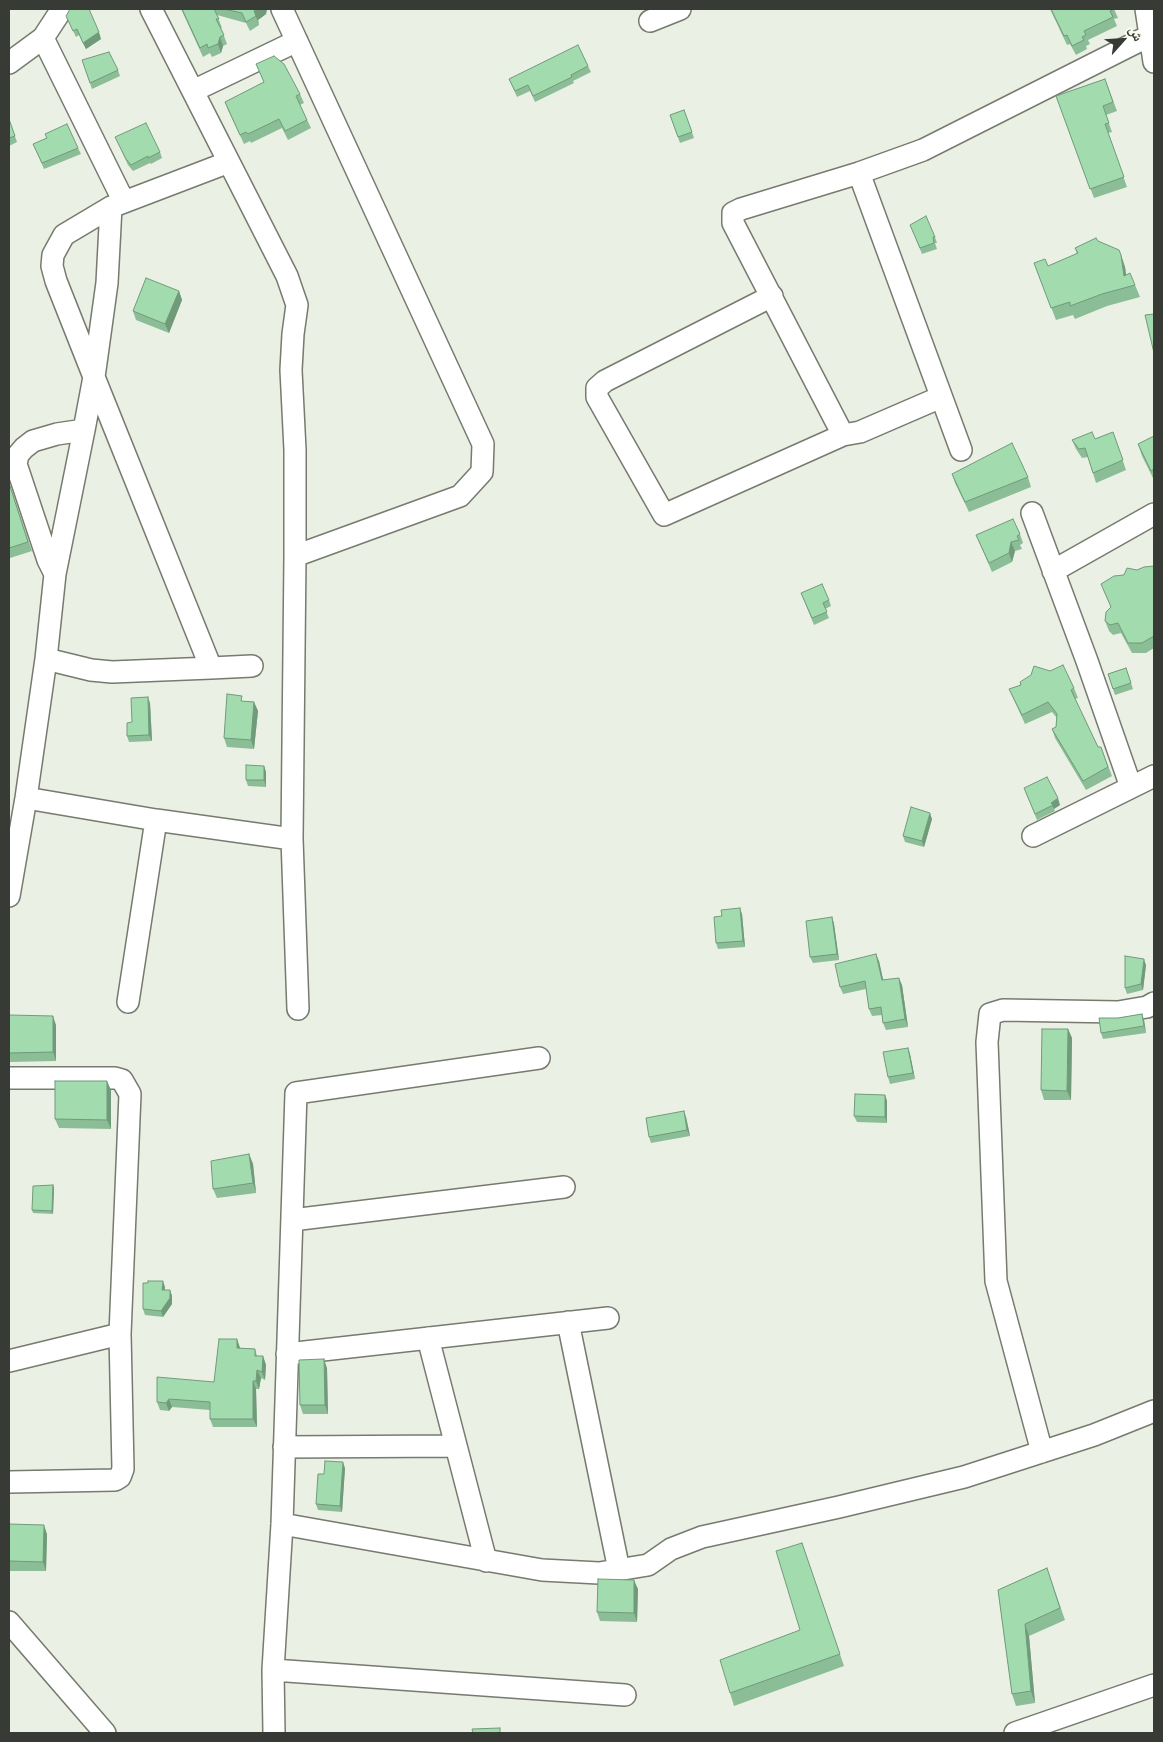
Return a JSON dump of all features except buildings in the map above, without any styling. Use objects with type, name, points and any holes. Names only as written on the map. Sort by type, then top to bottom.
[{"type":"street","points":[[9,63],[43,38],[62,9]]},
{"type":"street","points":[[151,9],[287,276],[297,305],[291,370],[295,450],[296,556],[292,839],[298,1009]]},
{"type":"street","points":[[282,9],[483,444],[482,472],[460,496],[296,556]]},
{"type":"street","points":[[650,21],[680,9]]},
{"type":"street","points":[[844,435],[733,223],[733,213],[859,173],[922,150],[1150,25],[1154,62]]},
{"type":"street","points":[[9,896],[26,798],[46,660],[55,574],[94,378],[118,205],[43,38]]},
{"type":"street","points":[[193,90],[297,41]]},
{"type":"street","points":[[211,668],[56,281],[52,266],[52,255],[64,234],[118,205],[229,162]]},
{"type":"street","points":[[859,173],[961,450]]},
{"type":"street","points":[[772,296],[605,381],[597,388],[597,397],[664,515],[844,435],[860,432],[941,397]]},
{"type":"street","points":[[55,574],[48,560],[16,464],[18,455],[34,441],[62,433],[84,430]]},
{"type":"street","points":[[1032,512],[1131,787]]},
{"type":"street","points":[[1053,571],[1154,514]]},
{"type":"street","points":[[46,660],[91,670],[112,672],[252,666]]},
{"type":"street","points":[[1033,836],[1154,776]]},
{"type":"street","points":[[26,798],[156,820],[292,839]]},
{"type":"street","points":[[128,1002],[156,820]]},
{"type":"street","points":[[1042,1452],[996,1281],[987,1042],[990,1014],[1003,1010],[1118,1012],[1147,1007],[1154,1003]]},
{"type":"street","points":[[274,1733],[272,1670],[282,1524],[296,1093],[539,1058]]},
{"type":"street","points":[[9,1078],[115,1078],[122,1080],[130,1094],[120,1334],[123,1469],[120,1478],[115,1480],[9,1482]]},
{"type":"street","points":[[292,1220],[564,1187]]},
{"type":"street","points":[[287,1354],[608,1318]]},
{"type":"street","points":[[568,1322],[619,1570]]},
{"type":"street","points":[[9,1361],[120,1334]]},
{"type":"street","points":[[428,1338],[486,1560]]},
{"type":"street","points":[[282,1524],[542,1570],[599,1573],[648,1565],[671,1549],[702,1537],[964,1477],[1094,1435],[1154,1411]]},
{"type":"street","points":[[284,1447],[456,1446]]},
{"type":"street","points":[[9,1622],[105,1733]]},
{"type":"street","points":[[272,1670],[625,1695]]},
{"type":"street","points":[[1015,1733],[1154,1685]]}]
